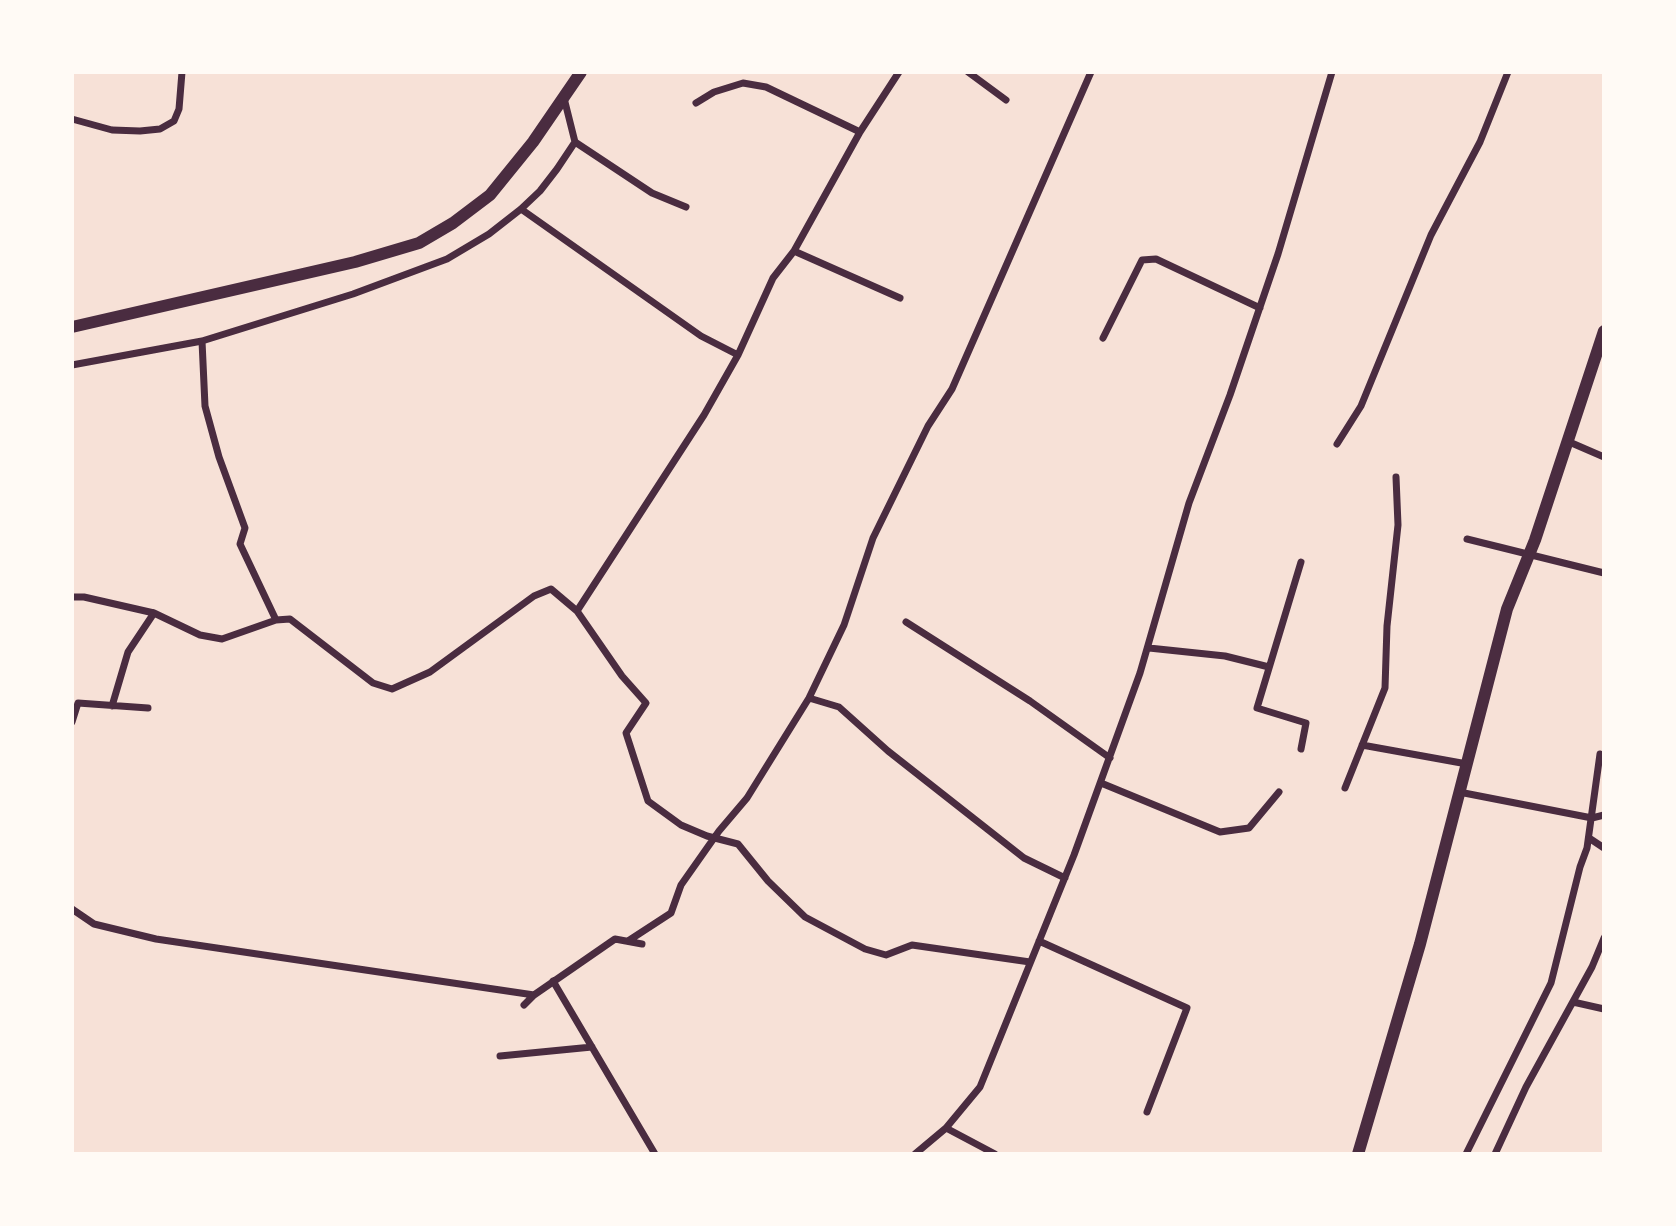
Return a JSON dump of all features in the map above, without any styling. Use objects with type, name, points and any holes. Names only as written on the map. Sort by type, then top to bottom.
[{"type":"street","points":[[72,119],[112,130],[160,129],[174,121],[179,109],[182,72]]},
{"type":"street","points":[[72,327],[355,262],[419,243],[453,223],[490,195],[533,142],[581,72]]},
{"type":"street","points":[[577,611],[704,415],[738,355],[773,278],[793,251],[860,132],[900,72]]},
{"type":"street","points":[[968,72],[1006,100]]},
{"type":"street","points":[[628,941],[671,913],[681,885],[719,831],[747,798],[809,698],[844,625],[873,538],[928,426],[952,389],[1091,72]]},
{"type":"street","points":[[915,1154],[946,1128],[980,1087],[1065,878],[1149,648],[1189,503],[1278,254],[1332,72]]},
{"type":"street","points":[[1337,444],[1361,406],[1431,235],[1480,142],[1508,72]]},
{"type":"street","points":[[696,103],[713,92],[743,83],[766,87],[860,132]]},
{"type":"street","points":[[564,98],[575,142],[652,193],[685,207]]},
{"type":"street","points":[[72,365],[202,341],[353,294],[447,259],[489,234],[521,209],[540,191],[575,142]]},
{"type":"street","points":[[521,209],[701,336],[738,355]]},
{"type":"street","points":[[793,251],[900,298]]},
{"type":"street","points":[[1103,338],[1142,260],[1156,259],[1259,308]]},
{"type":"street","points":[[1358,1154],[1420,944],[1507,609],[1529,555],[1604,331]]},
{"type":"street","points":[[202,341],[205,407],[219,457],[245,528],[240,544],[276,620]]},
{"type":"street","points":[[1567,441],[1604,457]]},
{"type":"street","points":[[1345,788],[1385,688],[1387,626],[1398,525],[1396,477]]},
{"type":"street","points":[[1466,540],[1604,573]]},
{"type":"street","points":[[1301,562],[1256,708],[1306,723],[1301,749]]},
{"type":"street","points":[[72,597],[85,597],[153,614],[200,635],[222,639],[276,620],[290,619],[373,683],[392,689],[430,671],[534,596],[551,589],[577,611],[622,676],[646,703],[626,733],[648,801],[681,825],[715,839],[738,844],[768,881],[805,917],[864,949],[887,955],[912,945],[1030,962]]},
{"type":"street","points":[[112,706],[128,652],[153,614]]},
{"type":"street","points":[[906,622],[1030,701],[1110,758]]},
{"type":"street","points":[[1149,648],[1225,656],[1269,667]]},
{"type":"street","points":[[809,698],[839,707],[888,751],[1024,858],[1065,878]]},
{"type":"street","points":[[72,722],[78,703],[148,708]]},
{"type":"street","points":[[1362,745],[1467,764]]},
{"type":"street","points":[[1466,1154],[1513,1064],[1551,982],[1589,838],[1600,754]]},
{"type":"street","points":[[1101,783],[1220,832],[1249,828],[1279,792]]},
{"type":"street","points":[[1459,792],[1592,818],[1604,815]]},
{"type":"street","points":[[1589,838],[1604,848]]},
{"type":"street","points":[[72,909],[94,924],[156,939],[534,995]]},
{"type":"street","points":[[1495,1154],[1525,1087],[1602,952],[1604,938]]},
{"type":"street","points":[[524,1005],[553,981],[615,939],[642,944]]},
{"type":"street","points":[[1039,941],[1186,1008],[1147,1112]]},
{"type":"street","points":[[553,981],[655,1154]]},
{"type":"street","points":[[1573,1002],[1604,1009]]},
{"type":"street","points":[[500,1056],[592,1047]]},
{"type":"street","points":[[946,1128],[995,1154]]}]
